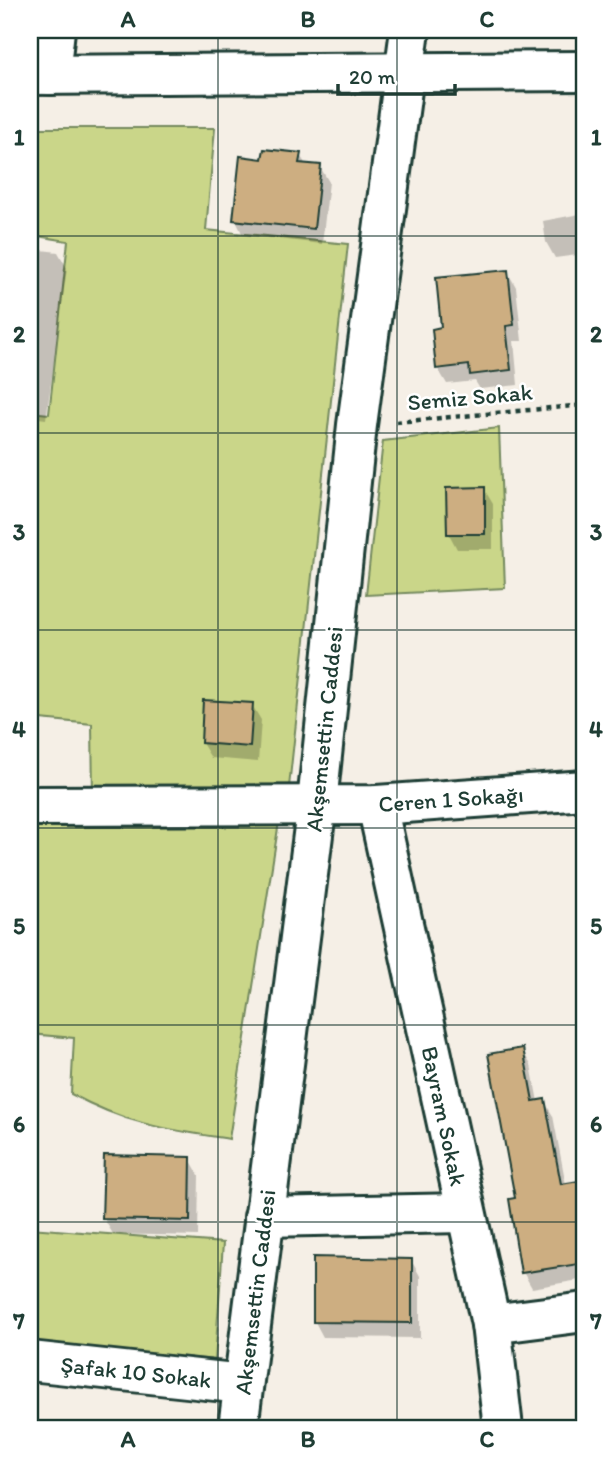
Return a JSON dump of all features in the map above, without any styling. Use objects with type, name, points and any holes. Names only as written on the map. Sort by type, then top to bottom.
[{"type":"street","points":[[55,30],[40,75],[403,75],[585,71]]},
{"type":"street","name":"Akşemsettin Caddesi","points":[[238,1428],[317,803],[357,425],[410,30]]},
{"type":"street","name":"Ceren 1 Sokağı","points":[[30,806],[317,803],[377,805],[585,790]]},
{"type":"street","name":"Bayram Sokak","points":[[377,805],[464,1213],[491,1324],[503,1428]]},
{"type":"street","points":[[264,1217],[464,1213]]},
{"type":"street","points":[[491,1324],[585,1312]]},
{"type":"street","name":"Şafak 10 Sokak","points":[[30,1361],[243,1384]]},
{"type":"path","name":"Semiz Sokak","points":[[357,425],[585,404]]},
{"type":"green space","points":[[30,128],[215,128],[206,230],[348,244],[288,796],[93,796],[92,724],[30,718],[30,412],[49,414],[68,241],[30,235]]},
{"type":"green space","points":[[499,428],[505,588],[366,595],[383,441]]},
{"type":"green space","points":[[281,809],[229,1139],[166,1129],[130,1119],[71,1094],[74,1038],[30,1034],[30,812]]},
{"type":"green space","points":[[30,1228],[223,1243],[215,1360],[30,1342]]},
{"type":"building","points":[[264,149],[301,153],[299,163],[321,165],[314,229],[233,220],[240,156],[262,159]]},
{"type":"building","points":[[508,270],[514,325],[506,326],[511,370],[470,375],[469,365],[436,369],[432,329],[441,327],[436,277]]},
{"type":"building","points":[[485,487],[485,534],[447,534],[446,488]]},
{"type":"building","points":[[203,700],[253,703],[250,747],[201,743]]},
{"type":"building","points":[[523,1048],[533,1101],[545,1099],[561,1184],[585,1180],[585,1263],[521,1273],[509,1199],[515,1198],[488,1054]]},
{"type":"building","points":[[104,1155],[191,1157],[190,1221],[102,1219]]},
{"type":"building","points":[[313,1257],[412,1259],[412,1323],[313,1322]]}]
